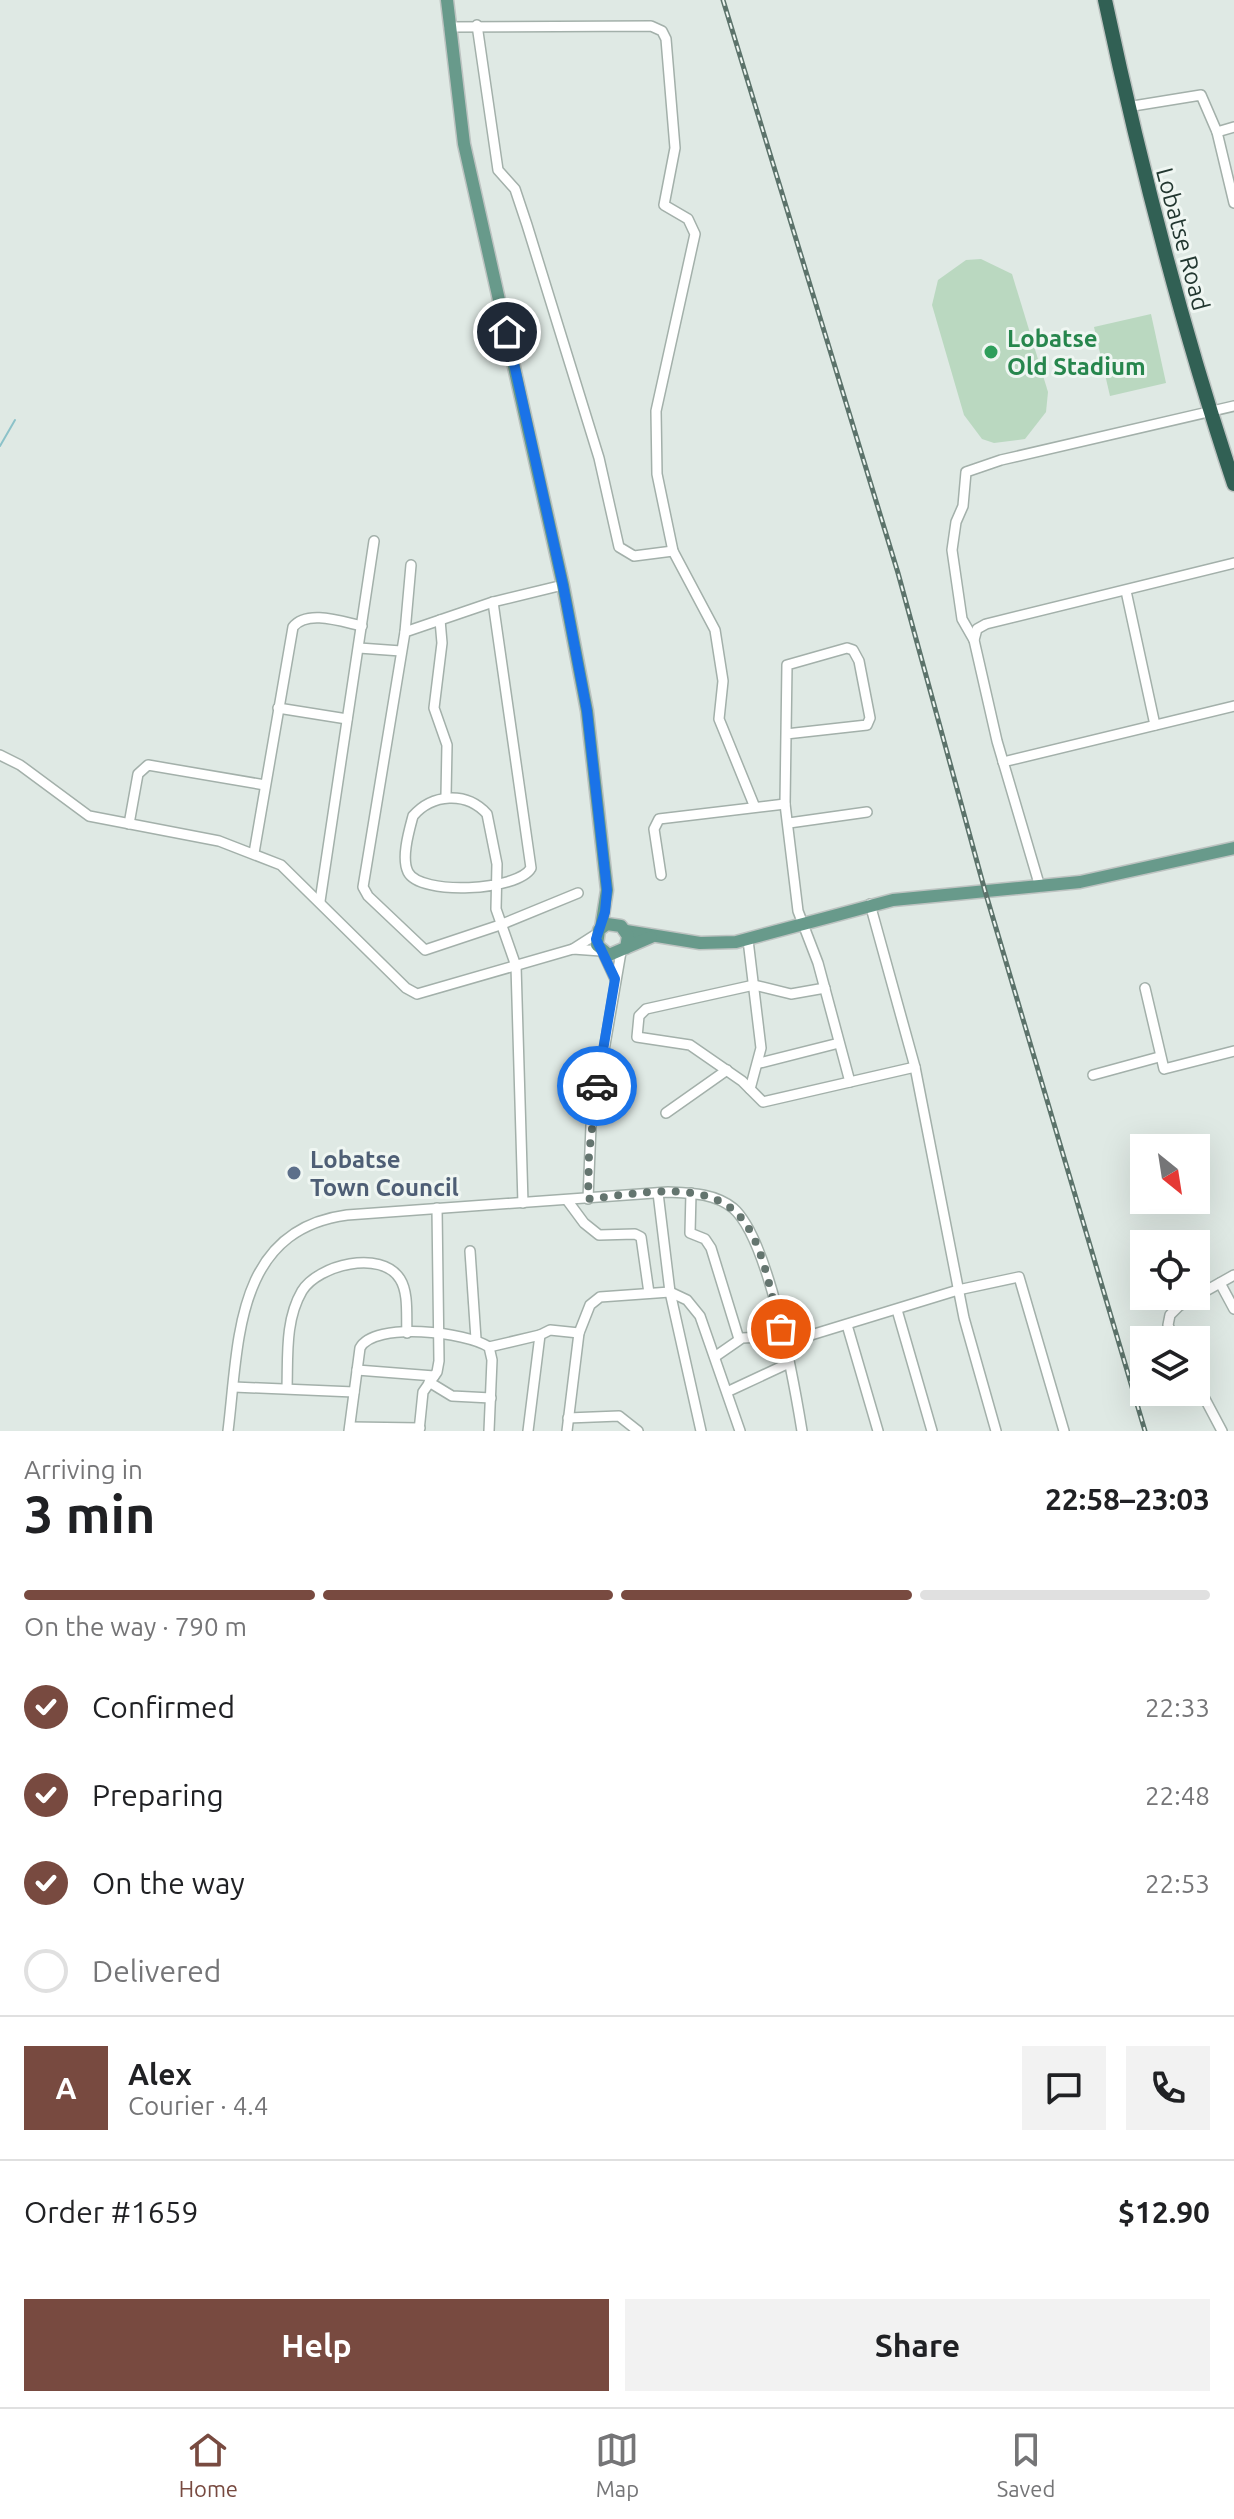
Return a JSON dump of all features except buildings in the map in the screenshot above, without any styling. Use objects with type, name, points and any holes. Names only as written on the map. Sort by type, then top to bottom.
[{"type":"highway","name":"Lobatse Road","points":[[1105,0],[1127,107],[1180,317],[1234,484]]},
{"type":"main road","points":[[447,0],[467,158],[563,585],[587,711],[607,890],[599,930],[602,952],[624,950],[651,937]]},
{"type":"main road","points":[[599,930],[607,924],[651,937],[700,943],[748,940],[870,904],[925,895],[1040,887],[1100,879],[1234,848]]},
{"type":"main road","points":[[607,890],[624,928],[624,950]]},
{"type":"street","points":[[477,25],[498,170],[515,189],[527,225],[599,458],[619,547],[634,556],[673,551]]},
{"type":"street","points":[[449,27],[651,26],[662,31],[666,39],[675,148],[664,205],[688,219],[695,234],[655,420],[657,474],[673,551],[715,630],[723,681],[719,719],[754,805]]},
{"type":"street","points":[[1127,107],[1199,93],[1217,132],[1234,203]]},
{"type":"street","points":[[1217,132],[1234,127]]},
{"type":"street","points":[[1040,887],[1003,762],[974,640],[962,619],[952,550],[956,522],[963,506],[966,472],[1001,460],[1234,406]]},
{"type":"street","points":[[320,901],[374,541]]},
{"type":"street","points":[[974,640],[977,629],[986,624],[1234,563]]},
{"type":"street","points":[[411,565],[405,632],[364,890],[423,949],[500,925],[578,893]]},
{"type":"street","points":[[405,632],[493,602],[563,585]]},
{"type":"street","points":[[1126,591],[1155,725]]},
{"type":"street","points":[[493,602],[531,863],[525,876],[494,886],[450,887],[421,881],[408,871],[406,859],[413,816],[446,796],[468,801],[487,814],[497,864],[494,886],[500,925],[516,966],[523,1203]]},
{"type":"street","points":[[254,853],[295,623],[314,618],[362,626]]},
{"type":"street","points":[[440,620],[442,650],[434,708],[447,745],[446,796]]},
{"type":"street","points":[[359,648],[401,651]]},
{"type":"street","points":[[786,734],[863,727],[869,723],[859,661],[853,650],[847,648],[787,665],[786,734],[785,804],[797,905],[825,988],[850,1082]]},
{"type":"street","points":[[1003,762],[1234,706]]},
{"type":"street","points":[[278,708],[347,719]]},
{"type":"street","points":[[0,755],[32,773],[84,814],[207,838],[254,853],[291,872],[406,988],[417,994],[573,949],[599,930]]},
{"type":"street","points":[[129,824],[138,774],[148,765],[265,785]]},
{"type":"street","points":[[661,875],[655,821],[754,805],[785,804]]},
{"type":"street","points":[[789,823],[867,812]]},
{"type":"street","points":[[870,904],[915,1067],[958,1290],[996,1431]]},
{"type":"street","points":[[748,940],[760,1063],[750,1089]]},
{"type":"street","points":[[573,949],[602,952],[615,979]]},
{"type":"street","points":[[588,1199],[591,1126],[615,979],[624,950]]},
{"type":"street","points":[[825,988],[791,994],[754,985],[646,1009],[639,1016],[638,1039],[682,1042],[727,1070],[759,1100],[769,1102],[915,1067]]},
{"type":"street","points":[[1145,988],[1163,1068],[1168,1070],[1234,1051]]},
{"type":"street","points":[[760,1063],[839,1043]]},
{"type":"street","points":[[1093,1075],[1159,1057]]},
{"type":"street","points":[[666,1113],[727,1070]]},
{"type":"street","points":[[589,1174],[605,1197]]},
{"type":"street","points":[[567,1200],[589,1174]]},
{"type":"street","points":[[658,1193],[670,1292],[701,1431]]},
{"type":"street","points":[[228,1431],[246,1297],[259,1271],[283,1241],[308,1225],[332,1217],[658,1193],[691,1193],[725,1203],[742,1218],[756,1243],[784,1340],[802,1431]]},
{"type":"street","points":[[691,1193],[690,1233],[705,1239],[711,1248],[739,1339]]},
{"type":"street","points":[[567,1200],[584,1223],[599,1235],[635,1234],[641,1237],[649,1293]]},
{"type":"street","points":[[437,1208],[440,1332],[438,1368],[423,1392],[420,1430],[350,1429],[357,1370],[365,1339],[440,1332],[476,1339],[489,1347],[550,1330],[579,1333]]},
{"type":"street","points":[[470,1251],[476,1339]]},
{"type":"street","points":[[287,1388],[291,1320],[303,1290],[319,1274],[372,1263],[392,1270],[404,1288],[407,1333]]},
{"type":"street","points":[[1168,1326],[1170,1315],[1234,1275]]},
{"type":"street","points":[[716,1356],[739,1339],[784,1340],[1011,1277],[1021,1280],[1064,1431]]},
{"type":"street","points":[[1220,1283],[1234,1309]]},
{"type":"street","points":[[567,1431],[579,1333],[595,1299],[670,1292],[694,1306],[729,1391],[740,1431]]},
{"type":"street","points":[[897,1310],[932,1431]]},
{"type":"street","points":[[847,1325],[878,1431]]},
{"type":"street","points":[[528,1431],[540,1335]]},
{"type":"street","points":[[489,1347],[489,1431]]},
{"type":"street","points":[[729,1391],[789,1363]]},
{"type":"street","points":[[357,1370],[431,1379],[452,1396],[491,1398]]},
{"type":"street","points":[[234,1387],[354,1392]]},
{"type":"street","points":[[1209,1406],[1222,1431]]},
{"type":"street","points":[[568,1418],[619,1416],[638,1431]]},
{"type":"green space","points":[[981,259],[1012,274],[1048,392],[1046,412],[1025,439],[994,443],[982,439],[964,415],[932,305],[938,280],[966,260]]},
{"type":"green space","points":[[1151,314],[1166,383],[1110,396],[1094,327]]},
{"type":"waterway","points":[[0,446],[15,420]]},
{"type":"railway","points":[[723,0],[898,573],[985,891],[1145,1431]]},
{"type":"way so far","points":[[597,1086],[591,1126],[588,1199],[668,1192],[701,1194],[725,1203],[742,1218],[756,1243],[781,1329]]},
{"type":"place","name":"Lobatse Old Stadium","points":[[991,352]]},
{"type":"place","name":"Lobatse Town Council","points":[[294,1173]]},
{"type":"route","points":[[507,332],[576,648],[596,773],[607,890],[605,912],[596,939],[615,979],[597,1086]]}]
